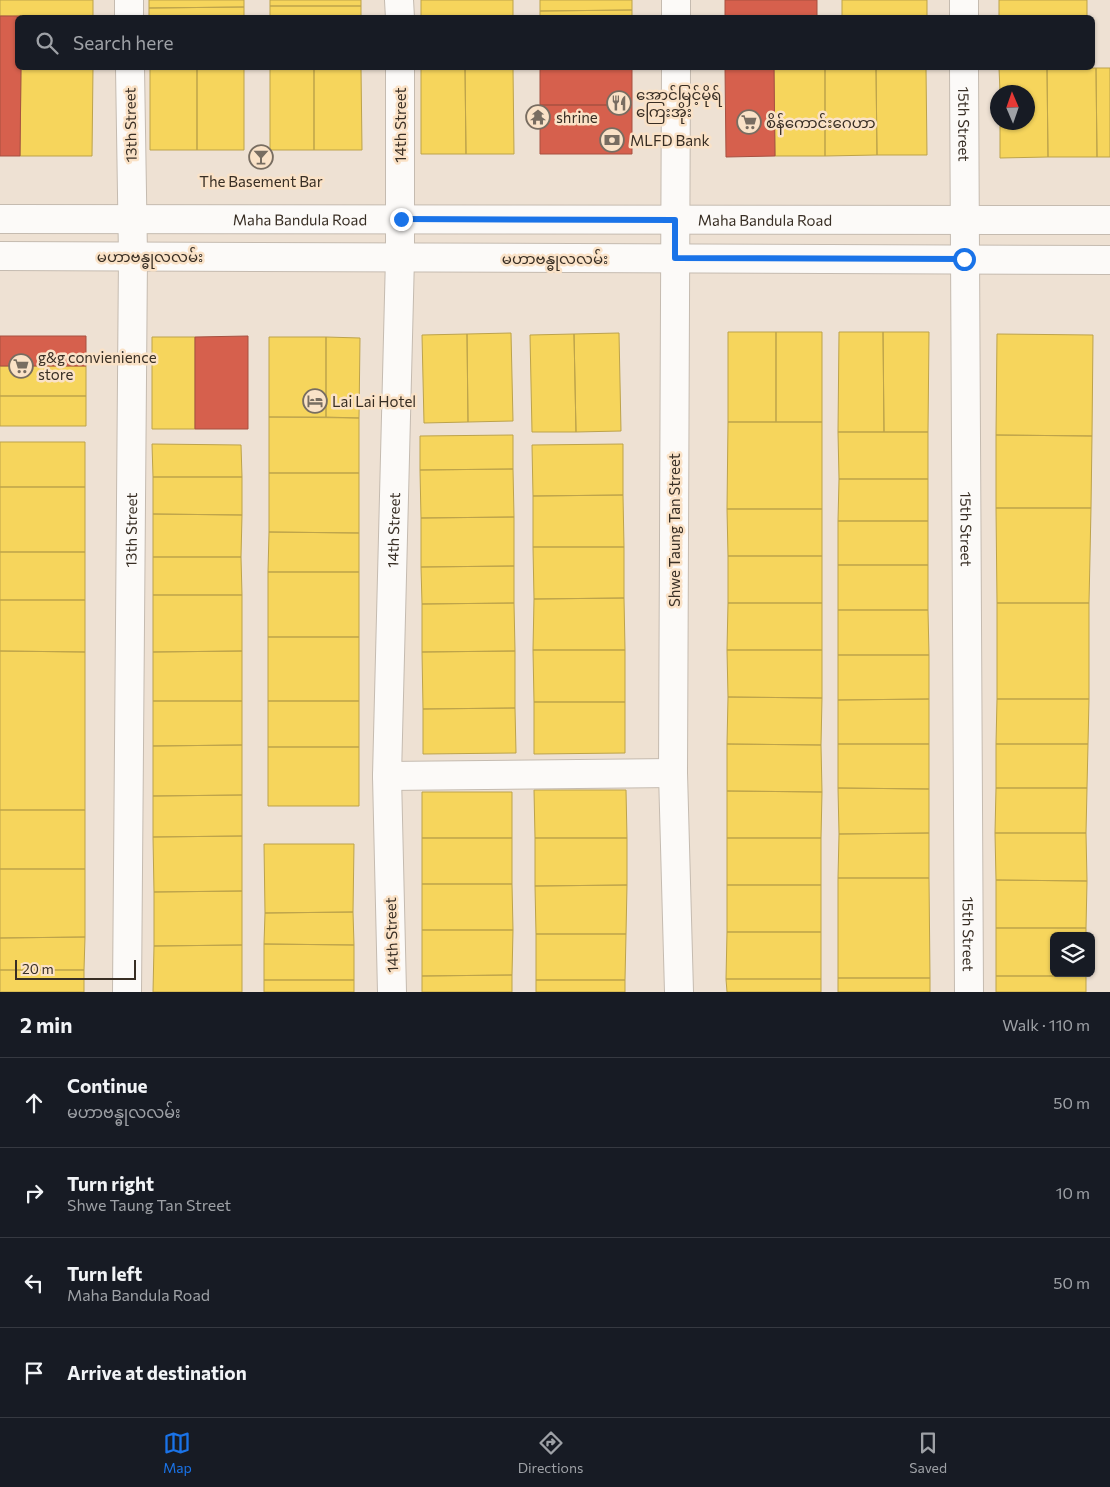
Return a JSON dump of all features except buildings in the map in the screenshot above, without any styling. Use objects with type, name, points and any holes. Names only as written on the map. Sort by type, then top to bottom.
[{"type":"street","points":[[129,0],[130,15]]},
{"type":"street","points":[[400,0],[400,15]]},
{"type":"street","points":[[676,0],[676,15]]},
{"type":"street","points":[[964,0],[964,15]]},
{"type":"street","name":"13th Street","points":[[127,992],[133,256],[130,70]]},
{"type":"street","name":"14th Street","points":[[392,992],[387,776],[401,219],[400,70]]},
{"type":"street","name":"Shwe Taung Tan Street","points":[[676,70],[672,773],[679,992]]},
{"type":"street","name":"15th Street","points":[[964,70],[968,992]]},
{"type":"street","name":"Maha Bandula Road","points":[[0,219],[1110,220]]},
{"type":"street","name":"မဟာဗန္ဓုလလမ်း","points":[[0,256],[1110,260]]},
{"type":"street","points":[[387,776],[672,773]]},
{"type":"place","name":"အောင်မြင့်မိုရ် ကြေးအိုး","points":[[619,103]]},
{"type":"place","name":"shrine","points":[[538,117]]},
{"type":"place","name":"စိန်ကောင်းဂေဟာ","points":[[749,122]]},
{"type":"place","name":"MLFD Bank","points":[[612,140]]},
{"type":"place","name":"The Basement Bar","points":[[261,157]]},
{"type":"place","name":"g&g convienience store","points":[[21,366]]},
{"type":"place","name":"Lai Lai Hotel","points":[[315,401]]},
{"type":"route","points":[[401,219],[675,220],[675,258],[964,259]]}]
